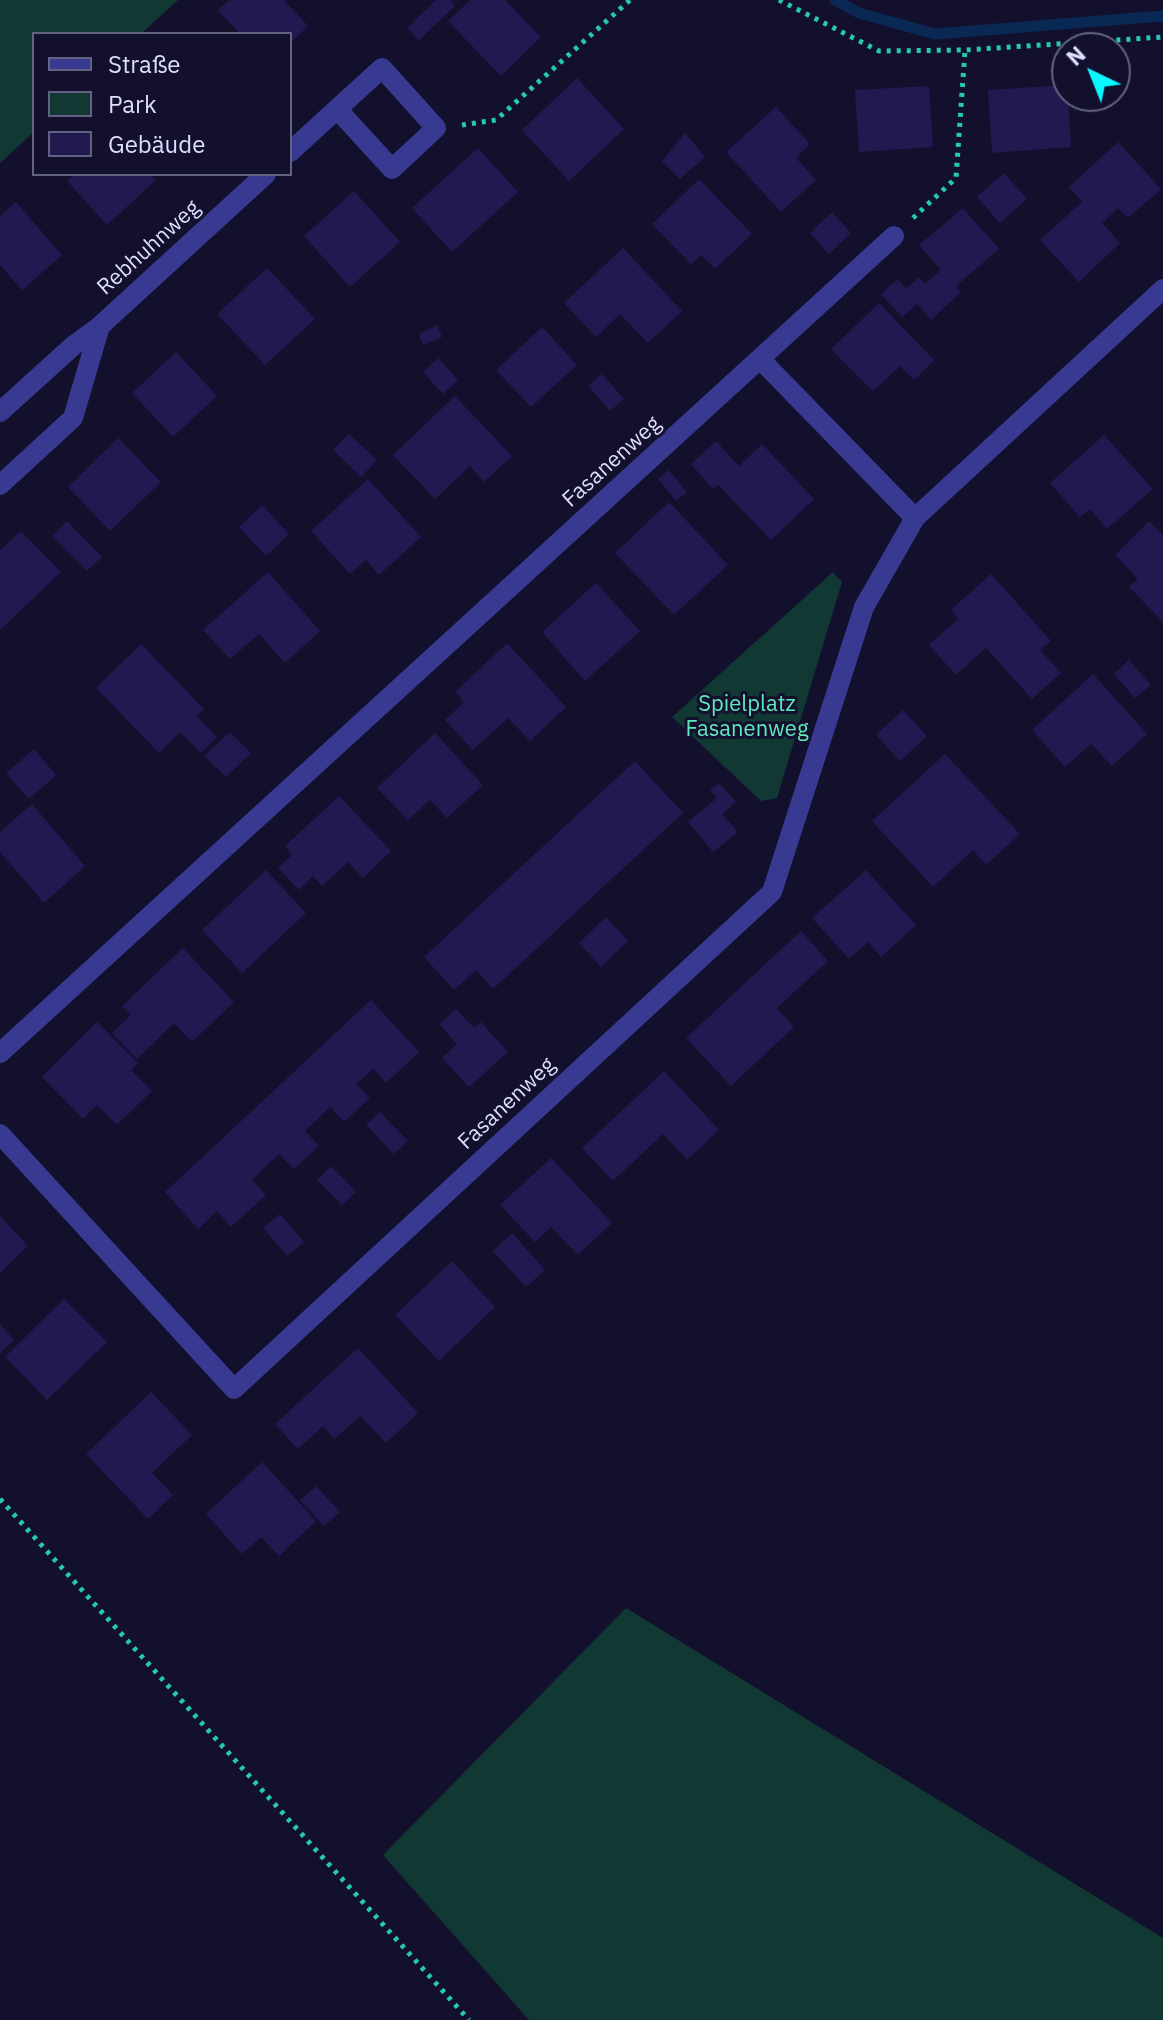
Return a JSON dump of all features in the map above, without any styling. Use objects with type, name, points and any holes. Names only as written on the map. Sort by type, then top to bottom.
[{"type":"street","points":[[292,150],[337,109],[382,68],[436,128],[392,169],[337,109]]},
{"type":"street","name":"Rebhuhnweg","points":[[0,412],[74,345],[100,326],[264,176]]},
{"type":"street","name":"Fasanenweg","points":[[0,1053],[894,236]]},
{"type":"street","name":"Fasanenweg","points":[[0,1134],[234,1389],[772,892],[864,607],[915,518],[1163,289]]},
{"type":"street","name":"Rebhuhnweg","points":[[0,485],[73,418],[100,326]]},
{"type":"street","points":[[760,359],[915,518]]},
{"type":"path","points":[[436,128],[496,120],[630,0]]},
{"type":"path","points":[[779,0],[879,51],[965,50],[1163,37]]},
{"type":"path","points":[[894,236],[956,178],[965,50]]},
{"type":"path","points":[[0,1499],[469,2020]]},
{"type":"green space","points":[[0,0],[178,0],[143,32],[32,32],[32,134],[0,163]]},
{"type":"green space","name":"Spielplatz Fasanenweg","points":[[833,572],[842,582],[777,798],[761,801],[672,717]]},
{"type":"green space","points":[[626,1608],[1163,1938],[1163,2020],[529,2020],[383,1855]]},
{"type":"building","points":[[229,0],[284,0],[308,26],[292,41],[292,32],[238,32],[218,10]]},
{"type":"building","points":[[436,0],[450,0],[455,6],[419,40],[407,28]]},
{"type":"building","points":[[470,0],[505,0],[541,37],[501,76],[448,21]]},
{"type":"building","points":[[577,78],[624,129],[569,181],[522,130]]},
{"type":"building","points":[[929,86],[933,147],[859,152],[855,90]]},
{"type":"building","points":[[1051,86],[1051,112],[1069,112],[1071,147],[992,153],[988,90]]},
{"type":"building","points":[[776,107],[810,144],[796,158],[816,180],[781,212],[726,152]]},
{"type":"building","points":[[685,133],[705,157],[680,179],[662,161]]},
{"type":"building","points":[[1118,142],[1161,189],[1128,218],[1118,208],[1102,223],[1120,243],[1079,282],[1040,240],[1082,202],[1069,187]]},
{"type":"building","points":[[478,148],[518,192],[452,252],[412,208]]},
{"type":"building","points":[[1004,173],[1027,199],[1000,223],[977,197]]},
{"type":"building","points":[[73,176],[152,176],[156,180],[107,225],[67,181]]},
{"type":"building","points":[[699,179],[752,234],[715,269],[701,255],[691,264],[652,224]]},
{"type":"building","points":[[354,191],[400,242],[350,287],[304,236]]},
{"type":"building","points":[[16,202],[62,255],[22,290],[0,265],[0,216]]},
{"type":"building","points":[[963,208],[999,249],[956,286],[961,292],[931,320],[917,304],[902,317],[881,294],[898,279],[906,289],[919,277],[925,284],[941,270],[919,245]]},
{"type":"building","points":[[832,212],[851,233],[829,254],[810,233]]},
{"type":"building","points":[[623,248],[682,311],[648,343],[620,314],[596,337],[564,303]]},
{"type":"building","points":[[267,268],[315,319],[265,365],[217,314]]},
{"type":"building","points":[[879,303],[934,360],[914,380],[900,366],[873,391],[831,349]]},
{"type":"building","points":[[437,325],[442,337],[423,345],[419,334]]},
{"type":"building","points":[[542,327],[577,365],[531,407],[496,370]]},
{"type":"building","points":[[176,352],[217,396],[173,437],[132,393]]},
{"type":"building","points":[[438,358],[458,380],[443,394],[423,372]]},
{"type":"building","points":[[602,374],[624,399],[610,411],[588,386]]},
{"type":"building","points":[[455,396],[512,456],[484,482],[470,466],[435,499],[393,455]]},
{"type":"building","points":[[349,434],[377,460],[361,477],[333,450]]},
{"type":"building","points":[[1104,435],[1153,489],[1107,529],[1090,509],[1080,517],[1050,483]]},
{"type":"building","points":[[118,438],[161,482],[110,531],[68,487]]},
{"type":"building","points":[[716,441],[739,466],[762,444],[814,499],[771,540],[718,485],[713,489],[691,464]]},
{"type":"building","points":[[669,470],[687,492],[676,501],[658,479]]},
{"type":"building","points":[[368,479],[421,537],[379,575],[366,560],[350,574],[311,531]]},
{"type":"building","points":[[669,502],[728,565],[674,615],[615,553]]},
{"type":"building","points":[[262,505],[289,534],[266,556],[239,527]]},
{"type":"building","points":[[67,521],[102,557],[87,571],[52,536]]},
{"type":"building","points":[[1149,521],[1163,535],[1163,622],[1129,587],[1138,579],[1115,555]]},
{"type":"building","points":[[21,531],[61,572],[0,630],[0,550]]},
{"type":"building","points":[[268,572],[320,631],[285,663],[259,634],[230,659],[203,630]]},
{"type":"building","points":[[991,574],[1051,641],[1040,650],[1061,673],[1032,699],[986,648],[956,675],[929,645],[958,619],[951,610]]},
{"type":"building","points":[[596,583],[640,631],[585,681],[542,632]]},
{"type":"building","points":[[507,643],[566,707],[530,741],[508,718],[473,750],[445,720],[464,702],[455,692]]},
{"type":"building","points":[[141,644],[204,709],[197,716],[217,737],[201,753],[180,732],[159,753],[96,688]]},
{"type":"building","points":[[1129,660],[1151,685],[1135,698],[1114,674]]},
{"type":"building","points":[[1093,674],[1147,734],[1112,766],[1091,744],[1065,767],[1032,730]]},
{"type":"building","points":[[903,710],[927,736],[900,761],[876,735]]},
{"type":"building","points":[[230,732],[251,753],[226,777],[204,756]]},
{"type":"building","points":[[435,733],[483,785],[447,818],[430,800],[408,820],[377,788]]},
{"type":"building","points":[[34,749],[56,775],[29,799],[6,773]]},
{"type":"building","points":[[945,754],[1020,834],[986,865],[973,850],[933,887],[872,821]]},
{"type":"building","points":[[635,761],[683,813],[493,989],[476,970],[454,990],[424,957]]},
{"type":"building","points":[[719,783],[736,802],[722,814],[738,832],[713,852],[688,822],[717,798],[710,790]]},
{"type":"building","points":[[339,796],[391,851],[363,878],[348,862],[322,886],[313,876],[299,890],[278,868],[292,855],[285,846]]},
{"type":"building","points":[[32,804],[85,866],[44,903],[0,852],[0,832]]},
{"type":"building","points":[[266,870],[306,913],[242,973],[202,930]]},
{"type":"building","points":[[866,870],[916,925],[881,957],[868,942],[849,959],[812,918]]},
{"type":"building","points":[[606,917],[628,941],[601,967],[579,943]]},
{"type":"building","points":[[801,931],[828,961],[777,1008],[794,1027],[731,1086],[686,1038]]},
{"type":"building","points":[[183,948],[234,1002],[192,1042],[174,1023],[137,1059],[112,1033],[131,1015],[122,1006]]},
{"type":"building","points":[[371,1000],[419,1052],[386,1083],[373,1069],[356,1084],[370,1098],[344,1122],[330,1107],[305,1131],[319,1146],[294,1169],[279,1154],[252,1180],[266,1195],[231,1227],[217,1211],[198,1229],[165,1192]]},
{"type":"building","points":[[456,1009],[474,1028],[481,1022],[508,1052],[469,1087],[442,1058],[457,1044],[439,1024]]},
{"type":"building","points":[[97,1022],[138,1063],[131,1070],[152,1091],[117,1125],[97,1105],[83,1119],[42,1077]]},
{"type":"building","points":[[664,1071],[719,1130],[687,1160],[663,1134],[613,1181],[582,1148]]},
{"type":"building","points":[[380,1112],[408,1141],[394,1154],[366,1125]]},
{"type":"building","points":[[551,1158],[612,1223],[578,1255],[551,1227],[535,1242],[500,1205]]},
{"type":"building","points":[[331,1166],[356,1192],[342,1205],[317,1180]]},
{"type":"building","points":[[280,1214],[304,1242],[287,1256],[263,1228]]},
{"type":"building","points":[[0,1216],[28,1246],[0,1273]]},
{"type":"building","points":[[512,1233],[545,1270],[526,1287],[493,1251]]},
{"type":"building","points":[[452,1261],[495,1307],[439,1361],[395,1315]]},
{"type":"building","points":[[64,1299],[107,1342],[47,1400],[5,1357]]},
{"type":"building","points":[[0,1324],[14,1340],[0,1353]]},
{"type":"building","points":[[358,1348],[418,1413],[386,1443],[360,1416],[334,1439],[323,1426],[298,1449],[275,1424]]},
{"type":"building","points":[[151,1392],[192,1435],[152,1473],[173,1495],[148,1519],[86,1454]]},
{"type":"building","points":[[262,1462],[316,1521],[279,1556],[261,1537],[242,1554],[206,1514]]},
{"type":"building","points":[[316,1486],[340,1512],[324,1526],[300,1500]]},
{"type":"waterway","points":[[835,0],[859,13],[935,34],[1163,16]]}]
